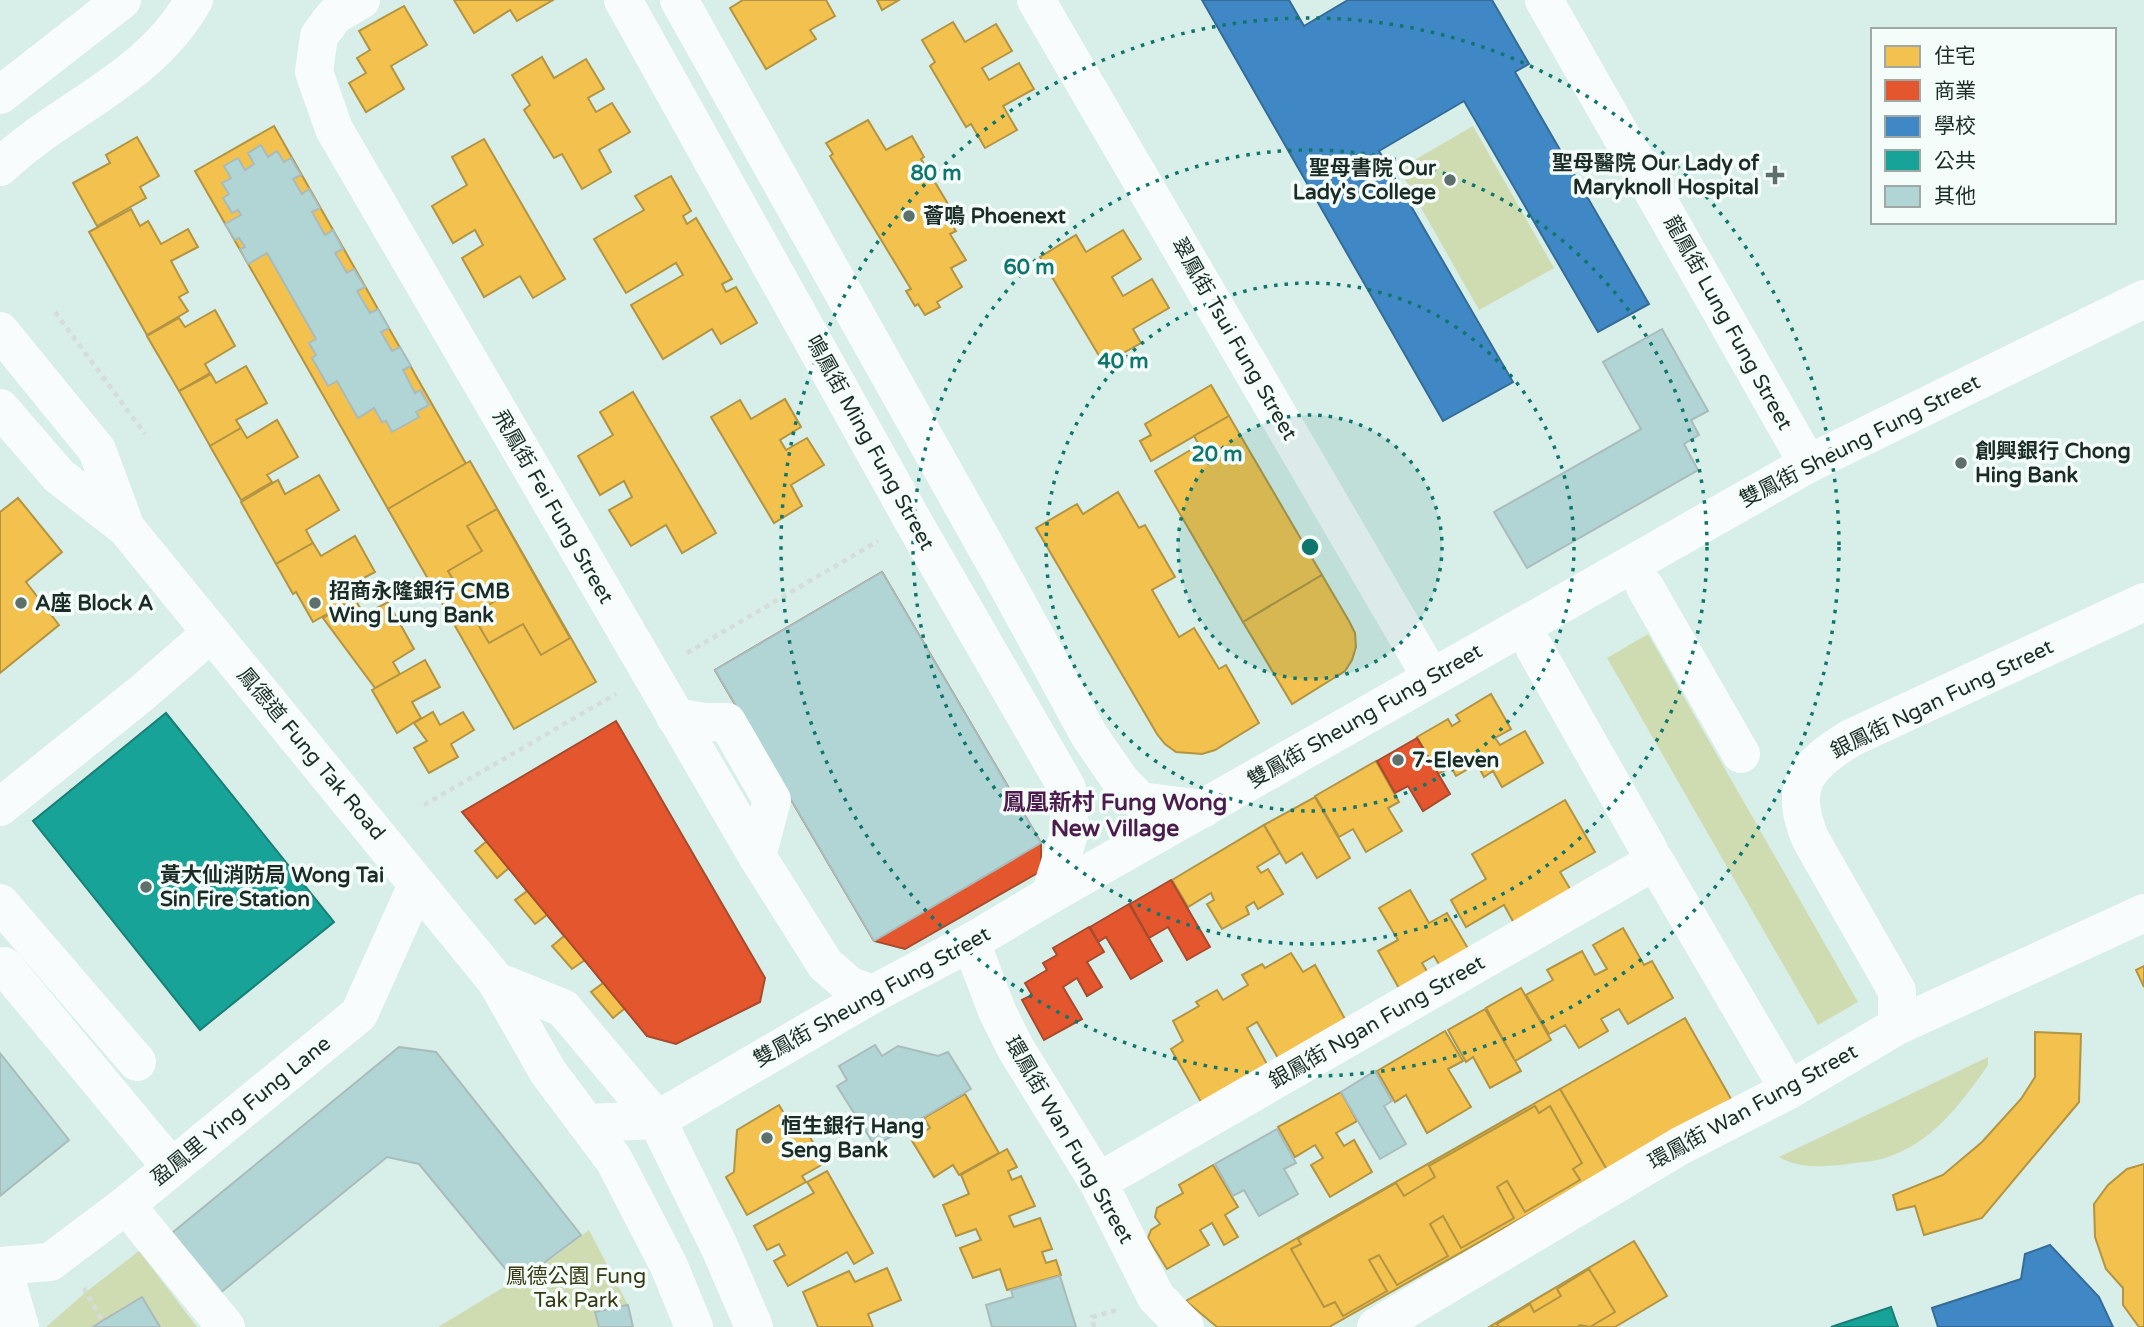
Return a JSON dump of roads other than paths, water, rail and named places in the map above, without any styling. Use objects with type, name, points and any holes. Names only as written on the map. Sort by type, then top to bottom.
[{"type":"street","points":[[0,95],[122,0]]},
{"type":"street","points":[[0,167],[153,55],[194,0]]},
{"type":"street","name":"飛鳳街 Fei Fung Street","points":[[360,0],[334,16],[319,36],[314,72],[334,130],[757,856],[825,964],[849,986],[873,994]]},
{"type":"street","name":"鳴鳳街 Ming Fung Street","points":[[623,0],[919,531],[1067,788],[1070,831],[1050,895]]},
{"type":"street","points":[[679,0],[1089,735],[1120,780],[1140,800],[1203,809]]},
{"type":"street","name":"翠鳳街 Tsui Fung Street","points":[[1036,0],[1432,677]]},
{"type":"street","name":"龍鳳街 Lung Fung Street","points":[[1544,0],[1808,464]]},
{"type":"street","name":"雙鳳街 Sheung Fung Street","points":[[588,1124],[657,1120],[873,994],[971,942],[1808,464],[2144,299]]},
{"type":"street","name":"鳳德道 Fung Tak Road","points":[[3,335],[97,450],[125,528]]},
{"type":"street","name":"鳳德道 Fung Tak Road","points":[[0,408],[59,476],[125,528],[496,981],[548,1072],[614,1160],[669,1266],[694,1327]]},
{"type":"street","points":[[1645,587],[1741,754]]},
{"type":"street","name":"銀鳳街 Ngan Fung Street","points":[[1897,1027],[1897,991],[1802,820],[1800,800],[1804,783],[1814,765],[1851,738],[2144,602]]},
{"type":"street","points":[[0,807],[142,693],[211,633]]},
{"type":"street","points":[[1535,649],[1789,1090]]},
{"type":"street","points":[[1050,895],[1092,831],[1089,735]]},
{"type":"street","name":"銀鳳街 Ngan Fung Street","points":[[1098,1182],[1652,855]]},
{"type":"street","name":"盈鳳里 Ying Fung Lane","points":[[1,1266],[50,1262],[127,1205],[359,1014],[417,885]]},
{"type":"street","points":[[0,903],[137,1062]]},
{"type":"street","name":"環鳳街 Wan Fung Street","points":[[1376,1327],[1680,1146],[1789,1090],[1897,1027],[2144,913]]},
{"type":"street","name":"環鳳街 Wan Fung Street","points":[[971,942],[997,1011],[1016,1049],[1098,1182],[1156,1297],[1185,1327]]},
{"type":"street","points":[[4,966],[172,1167]]},
{"type":"street","name":"鳳德道 Fung Tak Road","points":[[496,981],[563,1008],[657,1120],[719,1246],[754,1327]]},
{"type":"street","points":[[127,1205],[226,1327]]},
{"type":"street","points":[[1,1266],[20,1327]]},
{"type":"place","name":"聖母醫院 Our Lady of Maryknoll Hospital","points":[[1775,175]]},
{"type":"place","name":"聖母書院 Our Lady's College","points":[[1450,180]]},
{"type":"place","name":"薈鳴 Phoenext","points":[[909,216]]},
{"type":"place","name":"創興銀行 Chong Hing Bank","points":[[1961,463]]},
{"type":"place","name":"A座 Block A","points":[[21,603]]},
{"type":"place","name":"招商永隆銀行 CMB Wing Lung Bank","points":[[315,603]]},
{"type":"place","name":"7-Eleven","points":[[1398,760]]},
{"type":"place","name":"黃大仙消防局 Wong Tai Sin Fire Station","points":[[146,887]]},
{"type":"place","name":"恒生銀行 Hang Seng Bank","points":[[767,1138]]},
{"type":"district","name":"鳳凰新村 Fung Wong New Village","points":[[1115,816]]},
{"type":"park label","name":"鳳德公園 Fung Tak Park","points":[[576,1288]]}]
